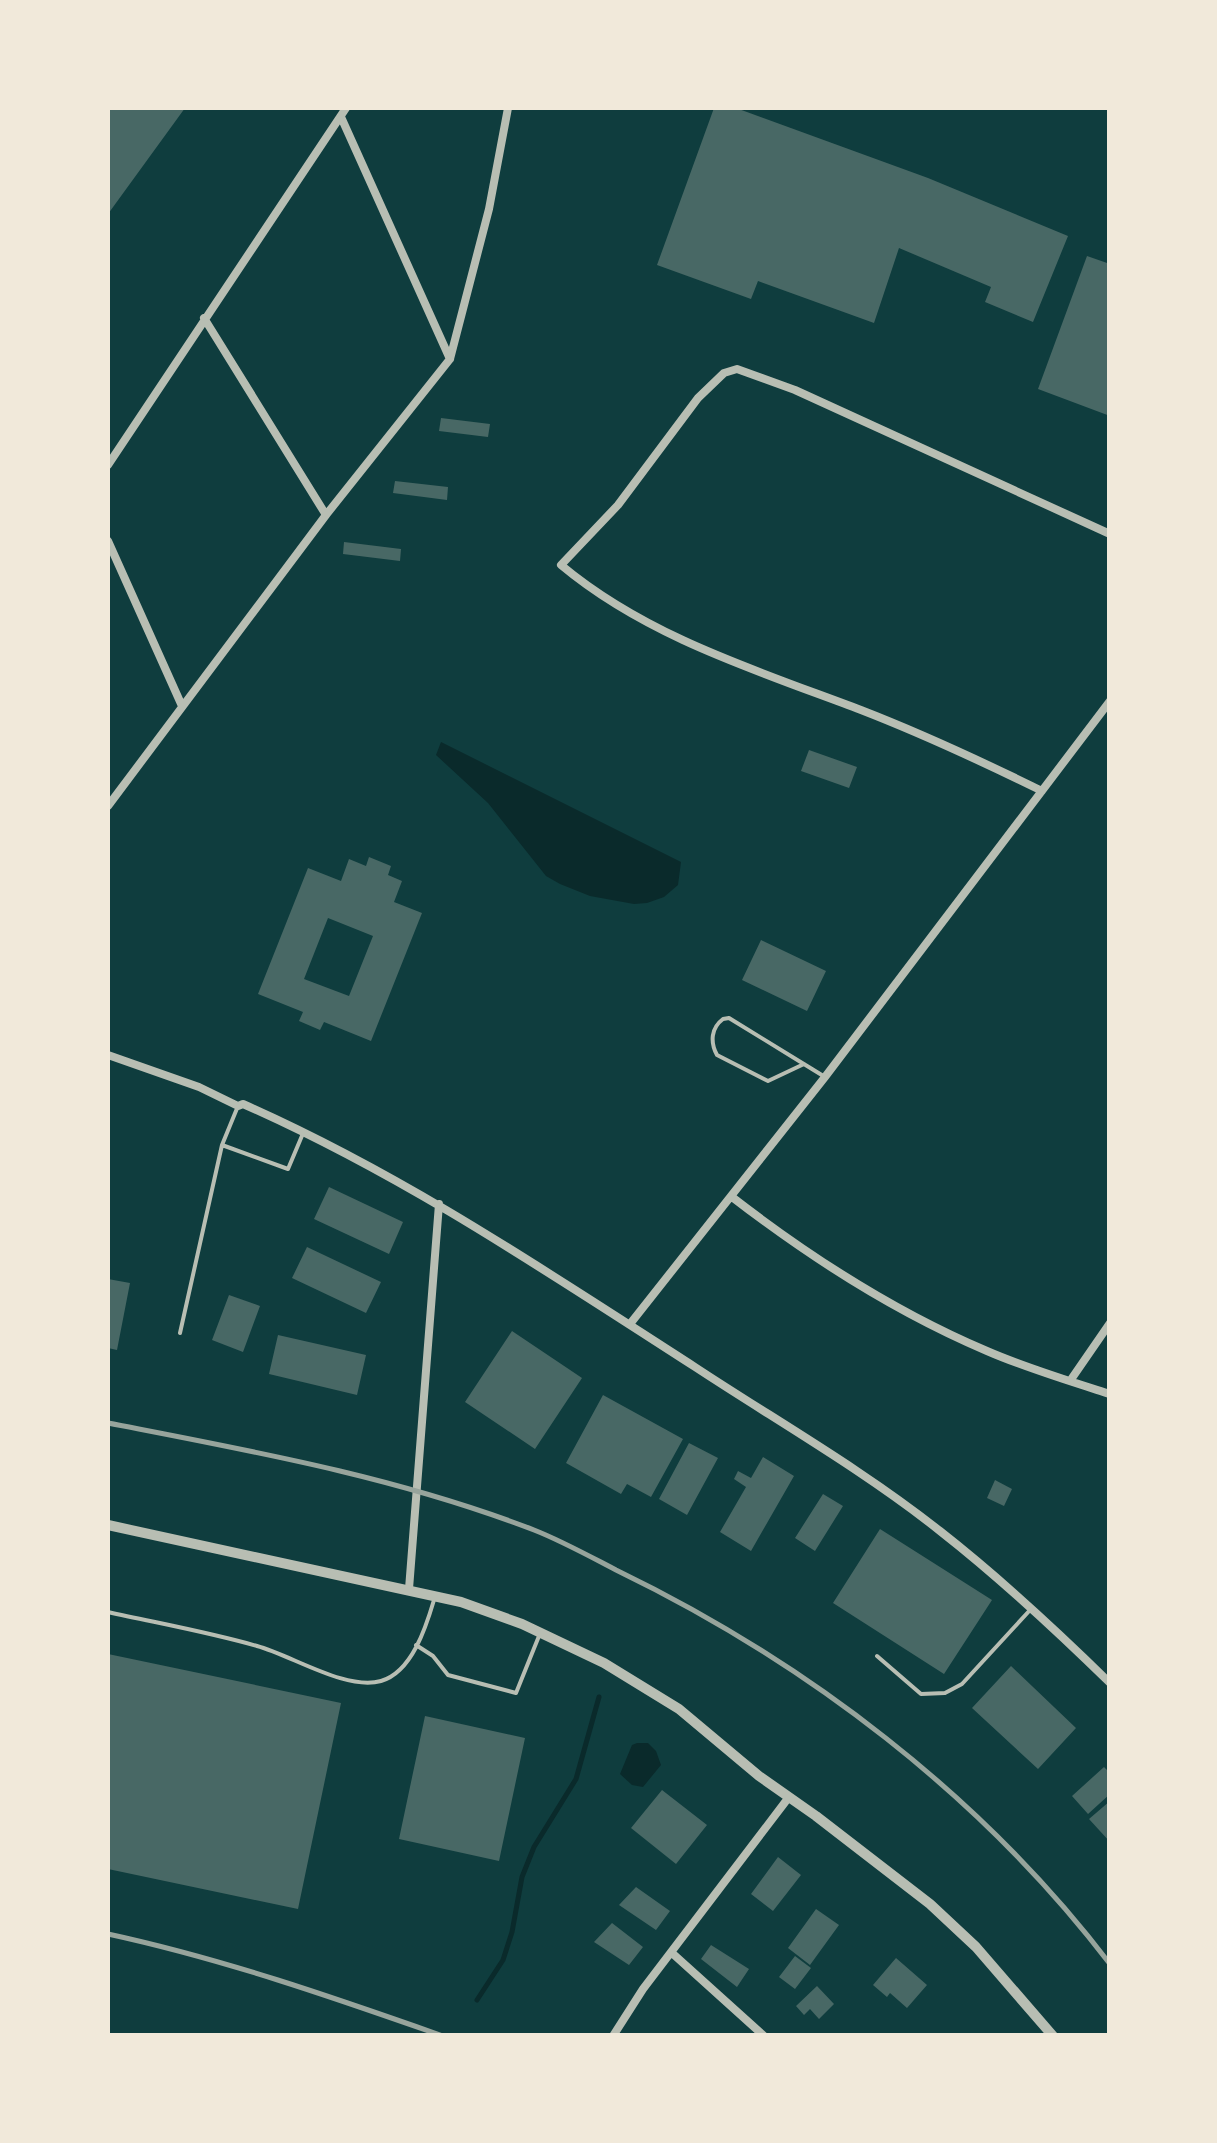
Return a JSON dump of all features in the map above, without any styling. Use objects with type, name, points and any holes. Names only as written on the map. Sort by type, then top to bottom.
[{"type":"street","points":[[108,465],[346,108]]},
{"type":"street","points":[[108,806],[326,515],[450,359],[489,209],[508,108]]},
{"type":"street","points":[[341,117],[450,359]]},
{"type":"street","points":[[204,318],[326,515]]},
{"type":"street","points":[[1042,791],[896,724],[766,677],[701,647],[603,598],[562,565],[618,505],[698,398],[724,373],[737,368],[795,390],[1110,534]]},
{"type":"street","points":[[108,540],[182,706]]},
{"type":"street","points":[[630,1324],[732,1198],[1110,701]]},
{"type":"street","points":[[108,1056],[199,1087],[238,1106],[244,1104],[304,1131],[439,1204],[826,1450],[909,1508],[1031,1609],[1110,1683]]},
{"type":"street","points":[[732,1198],[826,1265],[908,1314],[988,1352],[1110,1394]]},
{"type":"street","points":[[409,1589],[439,1204]]},
{"type":"street","points":[[1070,1381],[1110,1324]]},
{"type":"street","points":[[108,1524],[435,1596],[540,1632],[604,1662],[654,1692],[930,1904],[976,1947],[1053,2036]]},
{"type":"street","points":[[612,2036],[790,1798]]},
{"type":"street","points":[[672,1953],[764,2036]]},
{"type":"lane","points":[[804,1064],[768,1081],[717,1056],[713,1030],[729,1018],[804,1064],[825,1077]]},
{"type":"lane","points":[[180,1332],[222,1145],[238,1106]]},
{"type":"lane","points":[[222,1145],[288,1169],[304,1131]]},
{"type":"lane","points":[[108,1612],[261,1646],[334,1678],[380,1681],[400,1669],[416,1645],[435,1596]]},
{"type":"lane","points":[[877,1656],[921,1694],[945,1693],[962,1684],[1031,1609]]},
{"type":"lane","points":[[416,1645],[433,1656],[448,1675],[516,1692],[540,1632]]},
{"type":"water","points":[[441,742],[681,862],[678,885],[664,897],[634,904],[590,896],[546,876],[488,803],[436,755]]},
{"type":"water","points":[[648,1743],[661,1765],[643,1787],[632,1785],[620,1774],[632,1745]]},
{"type":"building","points":[[108,108],[185,108],[108,214]]},
{"type":"building","points":[[714,108],[736,108],[928,178],[1068,236],[1033,322],[985,302],[991,287],[899,248],[874,323],[758,281],[751,299],[657,265]]},
{"type":"building","points":[[1087,256],[1110,264],[1110,416],[1038,389]]},
{"type":"building","points":[[441,418],[490,424],[488,437],[439,431]]},
{"type":"building","points":[[395,481],[448,487],[447,500],[393,493]]},
{"type":"building","points":[[344,542],[401,549],[400,561],[343,554]]},
{"type":"building","points":[[809,750],[857,767],[849,788],[801,771]]},
{"type":"building","points":[[369,857],[391,866],[388,875],[402,881],[394,902],[422,913],[371,1041],[324,1022],[320,1030],[299,1021],[303,1012],[258,994],[308,868],[341,881],[349,859],[366,866]],"holes":[[[328,918],[373,936],[349,996],[304,979]]]},
{"type":"building","points":[[761,940],[826,971],[807,1011],[742,980]]},
{"type":"building","points":[[329,1187],[403,1222],[389,1254],[314,1219]]},
{"type":"building","points":[[307,1247],[381,1282],[366,1313],[292,1278]]},
{"type":"building","points":[[108,1279],[130,1283],[117,1350],[108,1348]]},
{"type":"building","points":[[229,1295],[260,1306],[243,1352],[212,1340]]},
{"type":"building","points":[[512,1331],[582,1378],[535,1449],[465,1402]]},
{"type":"building","points":[[278,1335],[366,1355],[357,1395],[269,1374]]},
{"type":"building","points":[[603,1395],[683,1439],[651,1497],[627,1484],[621,1494],[566,1463]]},
{"type":"building","points":[[689,1443],[718,1458],[687,1515],[659,1499]]},
{"type":"building","points":[[763,1457],[794,1476],[751,1551],[720,1532],[746,1487],[734,1479],[738,1471],[751,1478]]},
{"type":"building","points":[[995,1480],[1012,1489],[1004,1506],[987,1498]]},
{"type":"building","points":[[823,1494],[843,1506],[815,1551],[795,1538]]},
{"type":"building","points":[[880,1529],[992,1600],[944,1674],[833,1603]]},
{"type":"building","points":[[108,1654],[341,1703],[298,1909],[108,1869]]},
{"type":"building","points":[[1011,1666],[1076,1728],[1038,1769],[972,1708]]},
{"type":"building","points":[[425,1716],[525,1738],[499,1861],[399,1839]]},
{"type":"building","points":[[1104,1767],[1110,1773],[1110,1794],[1088,1814],[1072,1796]]},
{"type":"building","points":[[662,1790],[707,1825],[676,1864],[631,1828]]},
{"type":"building","points":[[1110,1801],[1110,1842],[1089,1819]]},
{"type":"building","points":[[778,1857],[801,1875],[773,1911],[751,1894]]},
{"type":"building","points":[[636,1887],[670,1911],[656,1930],[619,1905]]},
{"type":"building","points":[[816,1909],[839,1925],[810,1965],[788,1948]]},
{"type":"building","points":[[612,1923],[643,1947],[629,1965],[594,1942]]},
{"type":"building","points":[[711,1945],[749,1969],[737,1987],[701,1959]]},
{"type":"building","points":[[795,1956],[811,1968],[795,1989],[779,1977]]},
{"type":"building","points":[[896,1958],[927,1985],[907,2008],[873,1985]]},
{"type":"building","points":[[817,1986],[834,2004],[819,2019],[810,2009],[804,2015],[796,2006]]},
{"type":"waterway","points":[[477,2000],[503,1960],[522,1877],[534,1847],[576,1779],[599,1697]]},
{"type":"railway","points":[[108,1423],[324,1467],[482,1511],[555,1539],[686,1606],[822,1691],[947,1789],[1060,1902],[1110,1964]]},
{"type":"railway","points":[[108,1934],[235,1967],[443,2036]]}]
